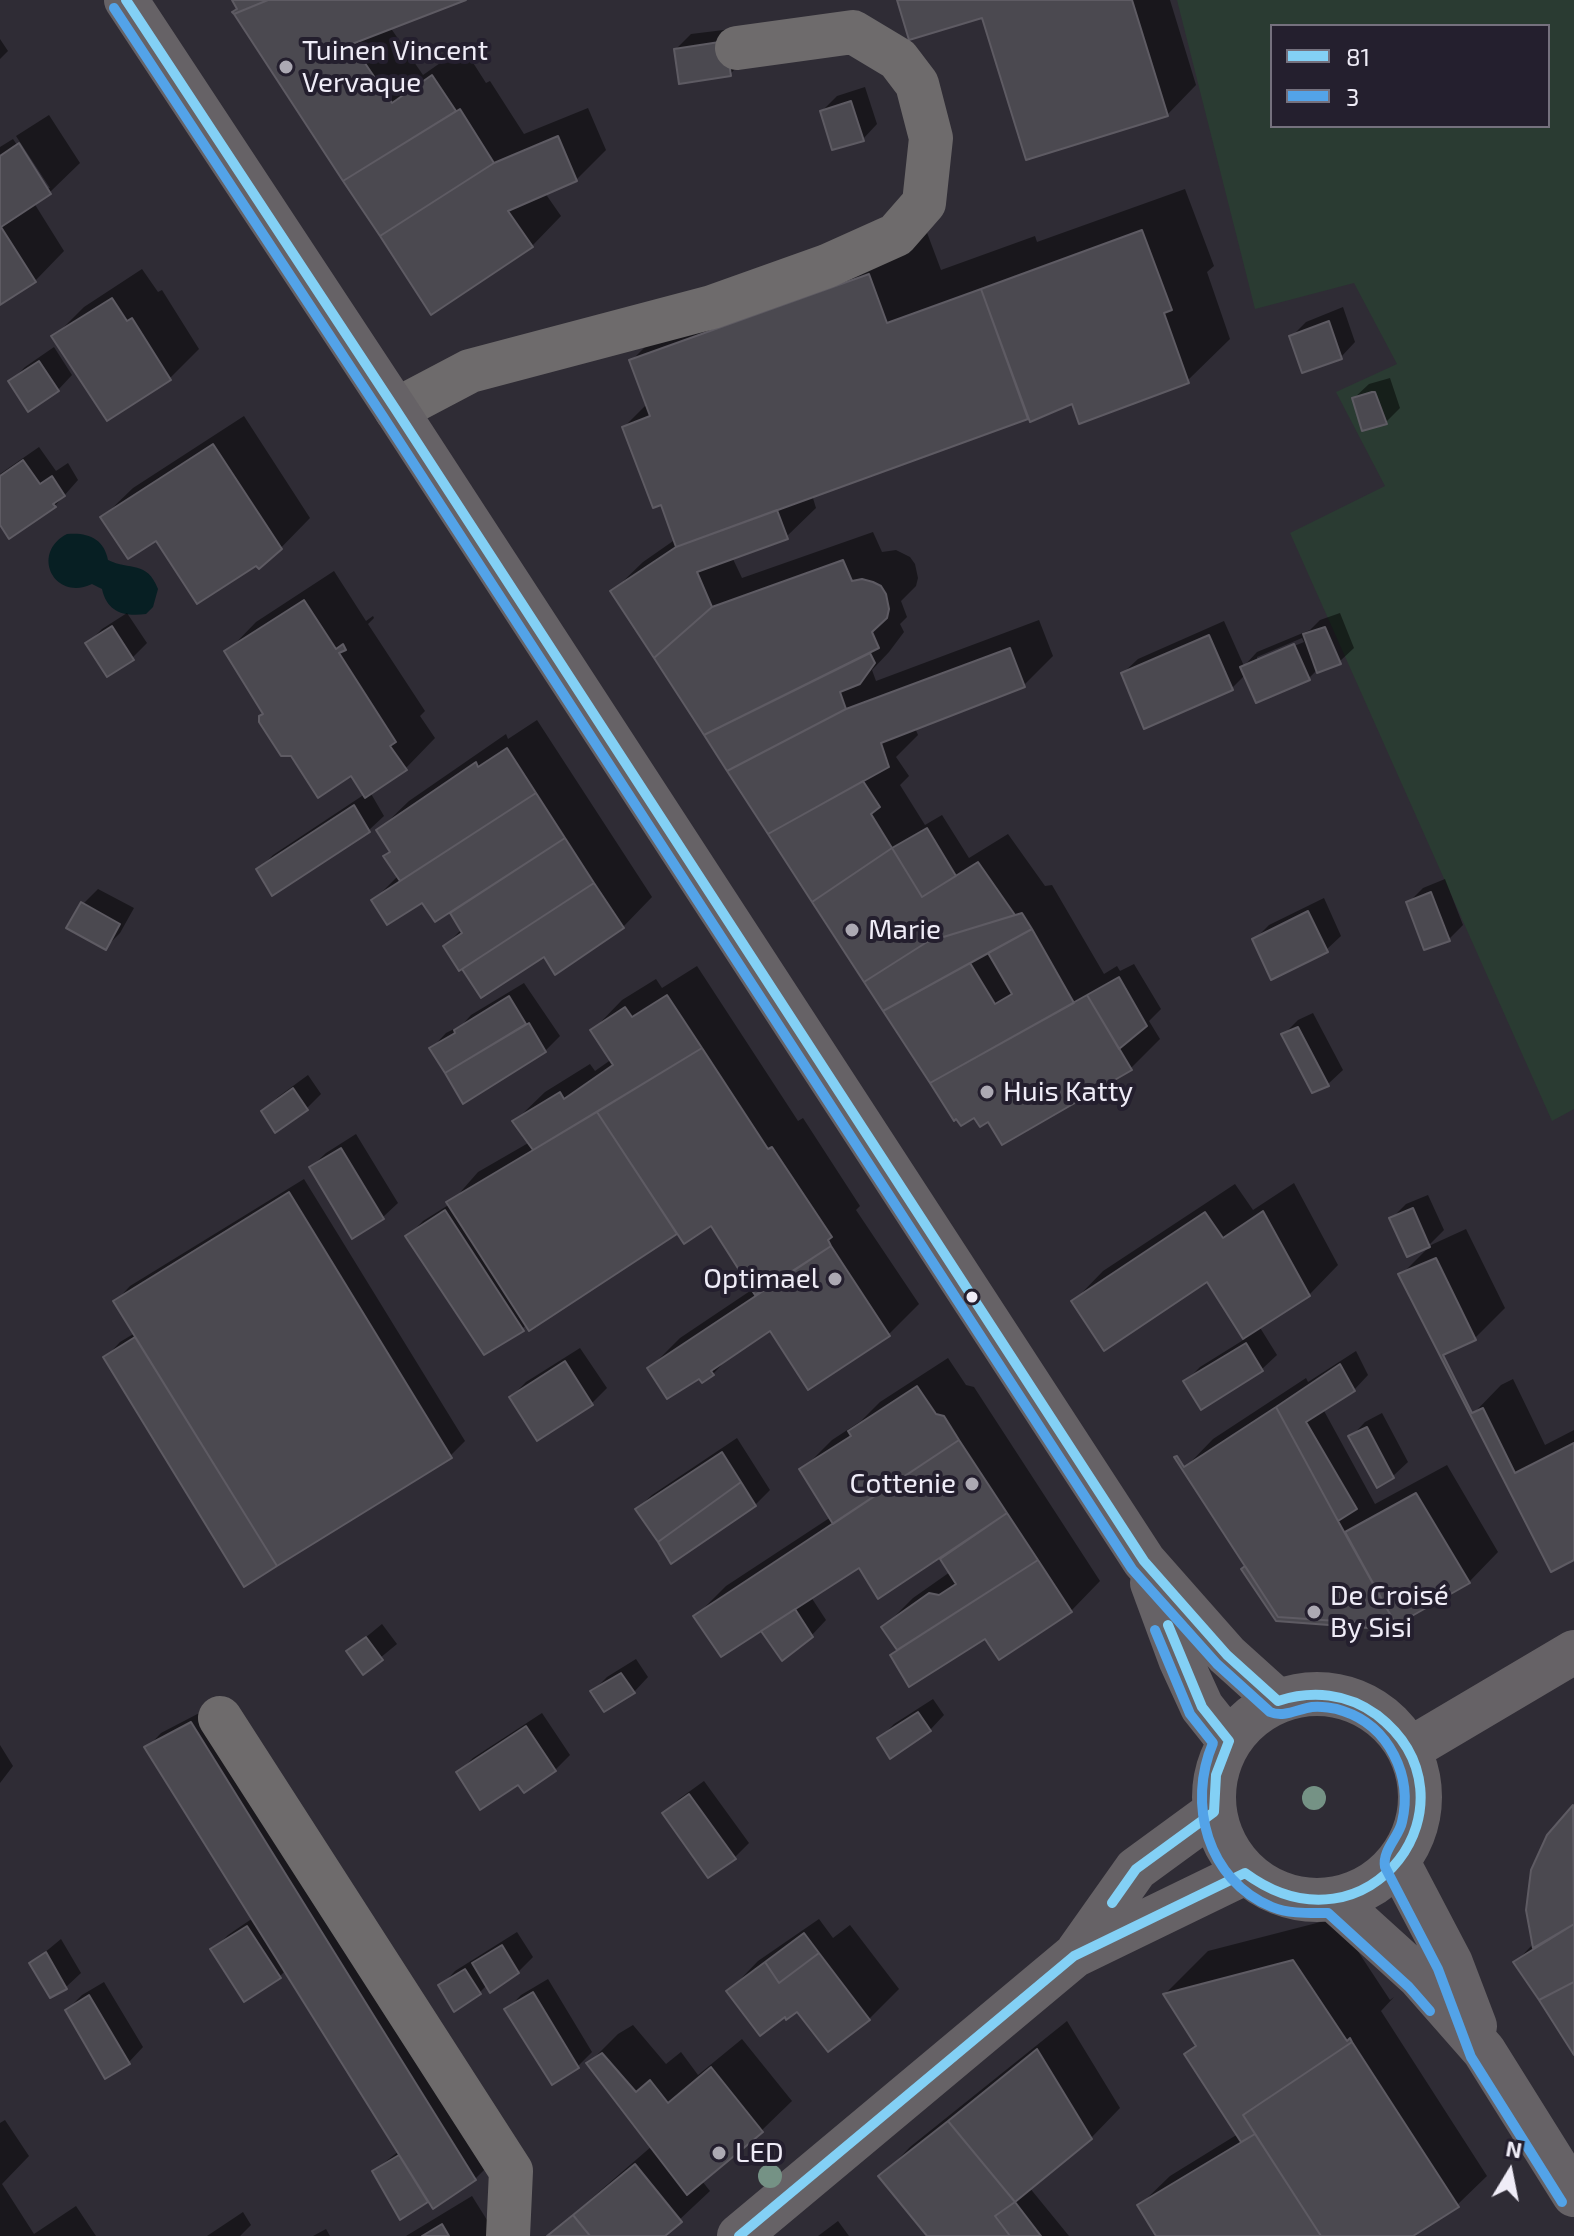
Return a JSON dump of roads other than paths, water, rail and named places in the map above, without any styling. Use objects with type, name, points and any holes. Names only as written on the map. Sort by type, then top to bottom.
[{"type":"main road","points":[[126,0],[1144,1561],[1227,1655],[1278,1701]]},
{"type":"main road","points":[[1144,1561],[1180,1659],[1202,1707],[1229,1741]]},
{"type":"main road","points":[[1410,1749],[1574,1652]]},
{"type":"main road","points":[[1321,1693],[1357,1701],[1387,1721],[1410,1749],[1420,1783],[1419,1819],[1406,1852],[1362,1891],[1333,1899],[1305,1899],[1278,1894],[1245,1873],[1223,1841],[1214,1812],[1216,1775],[1229,1741],[1250,1718],[1278,1701],[1293,1695],[1321,1693]]},
{"type":"main road","points":[[1074,1956],[1136,1869],[1214,1812]]},
{"type":"main road","points":[[1398,1862],[1451,1963],[1484,2051]]},
{"type":"main road","points":[[739,2236],[1074,1956],[1245,1873]]},
{"type":"main road","points":[[1333,1899],[1419,1977],[1484,2051],[1574,2195]]},
{"type":"lane","points":[[396,410],[470,371],[712,307],[827,266],[896,235],[924,203],[931,138],[917,84],[898,59],[853,32],[737,48]]},
{"type":"lane","points":[[220,1718],[511,2171],[508,2236]]},
{"type":"place","name":"Tuinen Vincent Vervaque","points":[[286,67]]},
{"type":"place","name":"Marie","points":[[852,930]]},
{"type":"place","name":"Huis Katty","points":[[987,1092]]},
{"type":"place","name":"Optimael","points":[[835,1279]]},
{"type":"place","name":"Cottenie","points":[[972,1484]]},
{"type":"place","name":"De Croisé By Sisi","points":[[1314,1612]]},
{"type":"place","name":"LED","points":[[719,2153]]}]
